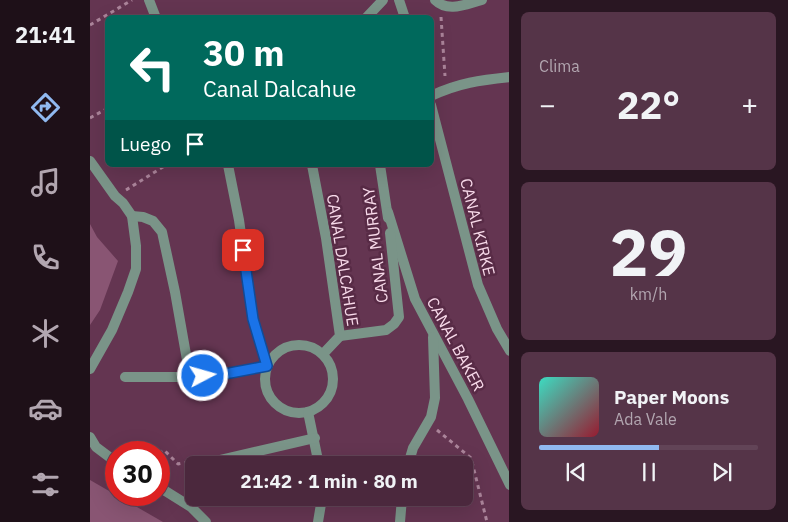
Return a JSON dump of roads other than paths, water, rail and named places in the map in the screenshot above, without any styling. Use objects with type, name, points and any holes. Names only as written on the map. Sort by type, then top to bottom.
[{"type":"street","points":[[149,0],[155,15]]},
{"type":"street","points":[[369,15],[383,0]]},
{"type":"street","points":[[400,0],[404,15]]},
{"type":"street","points":[[438,3],[450,8],[482,0]]},
{"type":"street","points":[[434,95],[474,81],[509,77]]},
{"type":"street","name":"CANAL KIRKE","points":[[434,116],[478,285],[496,329],[509,351]]},
{"type":"street","points":[[90,161],[132,216],[136,246],[136,269],[112,330],[90,369]]},
{"type":"street","points":[[228,167],[239,220],[253,319],[267,366]]},
{"type":"street","name":"CANAL DALCAHUE","points":[[312,167],[326,238],[340,336],[323,354]]},
{"type":"street","name":"CANAL MURRAY","points":[[340,336],[386,330],[399,318],[388,212],[380,167]]},
{"type":"street","name":"CANAL BAKER","points":[[388,212],[415,299],[468,399],[509,485]]},
{"type":"street","points":[[132,216],[143,217],[153,221],[162,232],[190,377]]},
{"type":"street","points":[[411,456],[430,417],[435,398],[433,334]]},
{"type":"street","points":[[299,344],[308,346],[323,354],[333,376],[332,391],[326,401],[308,412],[287,411],[274,402],[267,392],[265,377],[267,366],[273,356],[282,349],[299,344]]},
{"type":"street","points":[[125,377],[190,377],[230,373],[267,366]]},
{"type":"street","points":[[308,412],[318,456]]},
{"type":"street","points":[[90,437],[96,447],[105,454]]},
{"type":"street","points":[[237,456],[315,438]]},
{"type":"street","points":[[170,495],[191,507],[206,522]]},
{"type":"street","points":[[318,522],[321,506]]},
{"type":"street","points":[[400,522],[401,506]]}]
